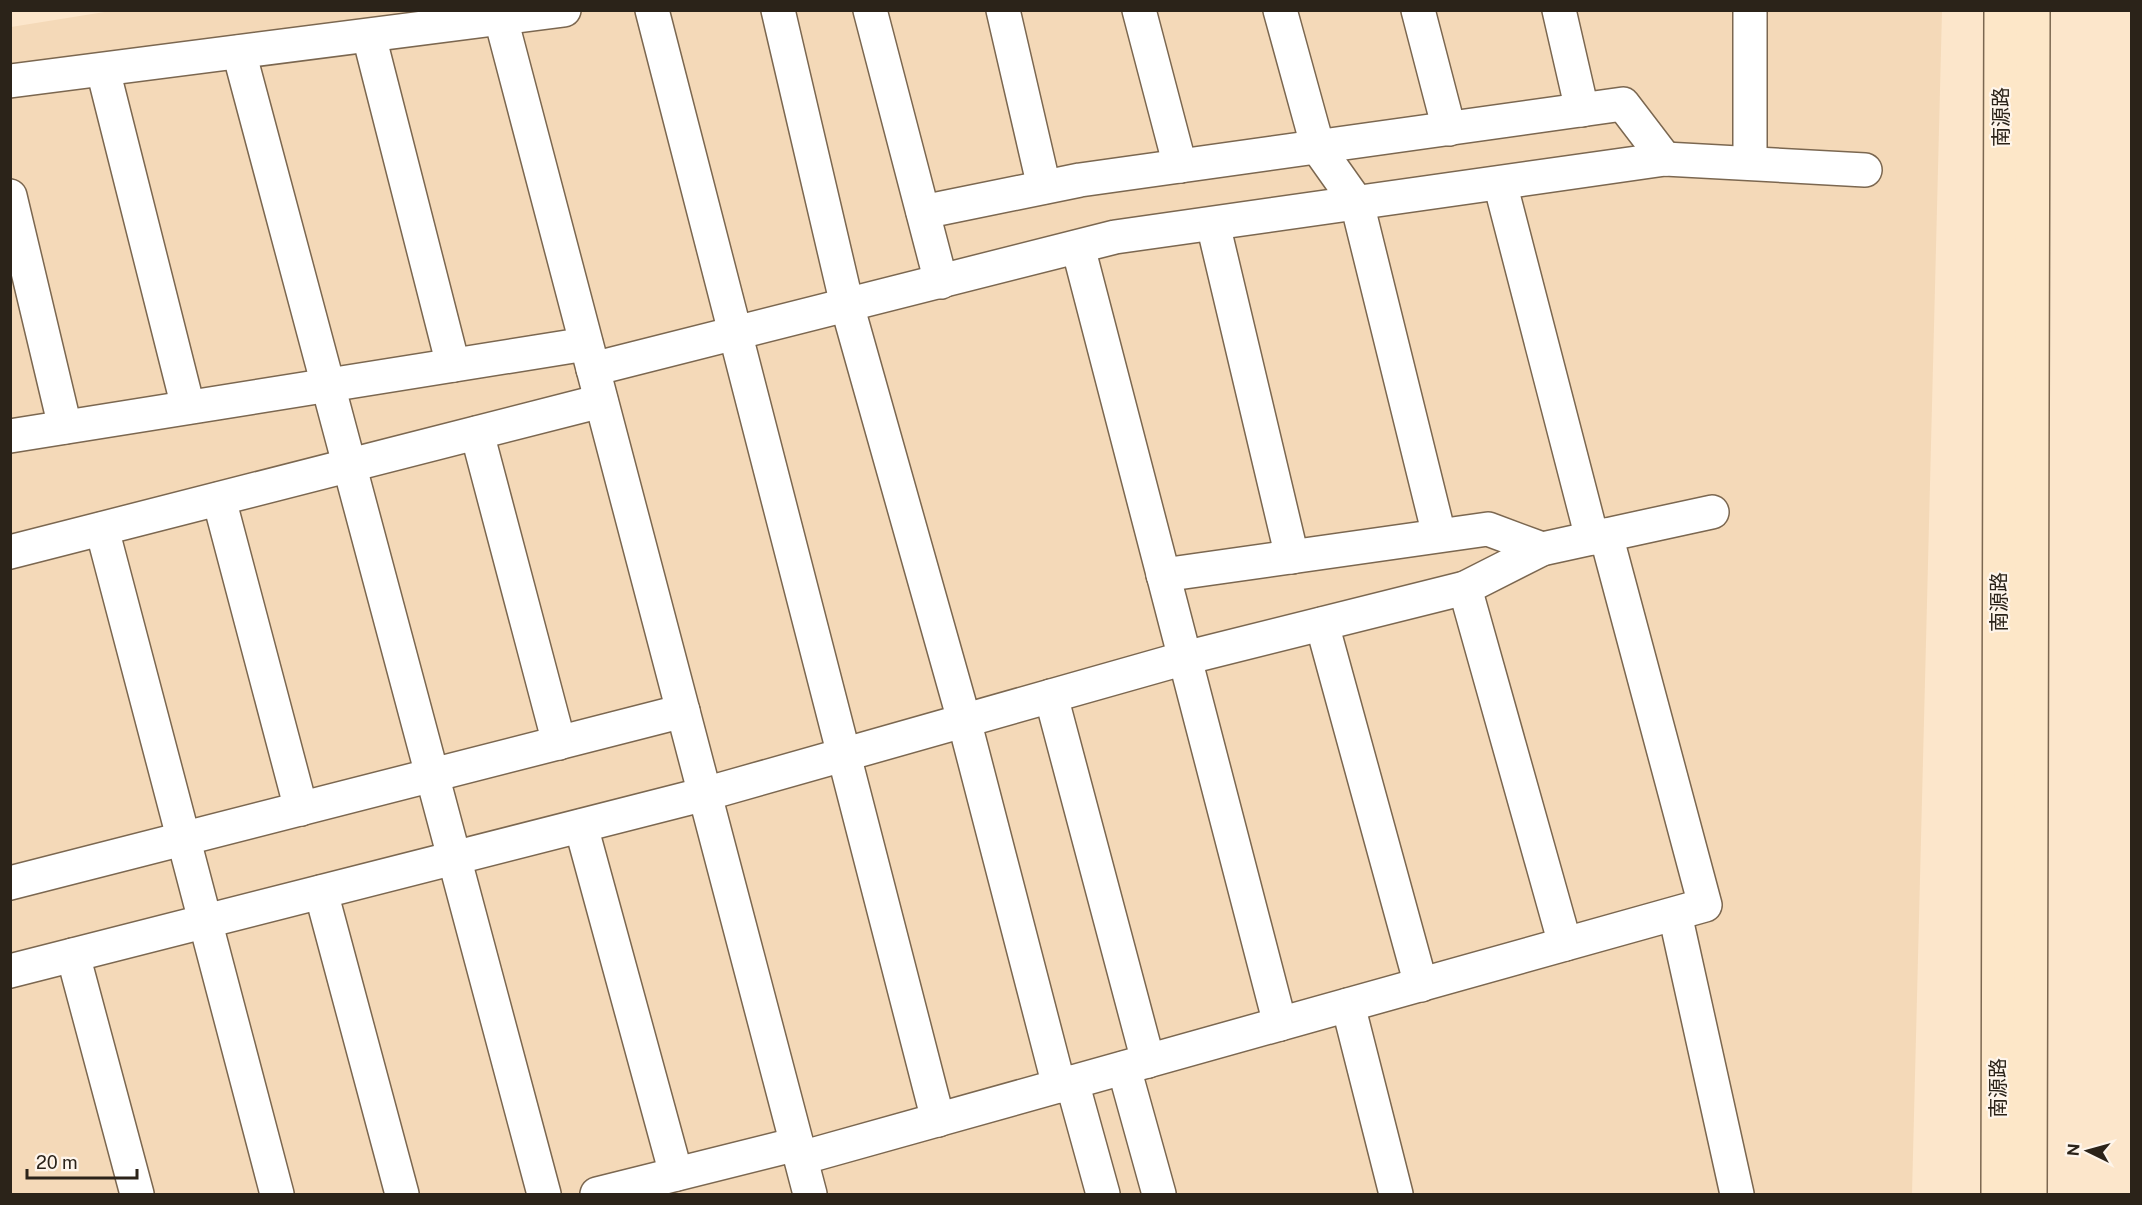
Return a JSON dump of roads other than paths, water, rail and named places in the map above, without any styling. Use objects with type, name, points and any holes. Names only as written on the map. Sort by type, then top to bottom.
[{"type":"main road","name":"南源路","points":[[1998,1194],[2001,10]]},
{"type":"main road","name":"南源路","points":[[2030,1194],[2033,10]]},
{"type":"street","points":[[10,81],[564,10]]},
{"type":"street","points":[[652,10],[938,1120]]},
{"type":"street","points":[[778,10],[847,305],[1065,1084],[1103,1194]]},
{"type":"street","points":[[870,10],[942,282]]},
{"type":"street","points":[[1003,10],[1044,187]]},
{"type":"street","points":[[1139,10],[1179,166]]},
{"type":"street","points":[[1280,10],[1318,148],[1357,203],[1439,535]]},
{"type":"street","points":[[1418,10],[1449,129]]},
{"type":"street","points":[[1559,10],[1582,110]]},
{"type":"street","points":[[1750,10],[1750,163]]},
{"type":"street","points":[[501,19],[810,1194]]},
{"type":"street","points":[[369,36],[453,365]]},
{"type":"street","points":[[239,52],[544,1194]]},
{"type":"street","points":[[103,70],[188,408]]},
{"type":"street","points":[[923,212],[1080,180],[1623,104],[1665,159]]},
{"type":"street","points":[[10,436],[453,365],[590,357],[735,333],[1115,237],[1665,159],[1865,170]]},
{"type":"street","points":[[597,1194],[676,1174],[799,1151],[938,1120],[1705,905],[1500,183]]},
{"type":"street","points":[[10,196],[65,427]]},
{"type":"street","points":[[1213,224],[1292,557]]},
{"type":"street","points":[[1078,247],[1280,1024]]},
{"type":"street","points":[[10,552],[601,401]]},
{"type":"street","points":[[477,433],[559,743]]},
{"type":"street","points":[[219,499],[301,809]]},
{"type":"street","points":[[10,971],[705,794],[1185,658],[1465,588],[1542,549],[1712,512]]},
{"type":"street","points":[[102,529],[277,1194]]},
{"type":"street","points":[[1163,575],[1488,529],[1542,549]]},
{"type":"street","points":[[1465,588],[1565,944]]},
{"type":"street","points":[[1322,624],[1420,985]]},
{"type":"street","points":[[1051,696],[1136,1064],[1159,1194]]},
{"type":"street","points":[[10,883],[683,711]]},
{"type":"street","points":[[581,826],[676,1174]]},
{"type":"street","points":[[321,892],[402,1194]]},
{"type":"street","points":[[1675,914],[1737,1194]]},
{"type":"street","points":[[73,955],[137,1194]]},
{"type":"street","points":[[1348,1005],[1396,1194]]}]
